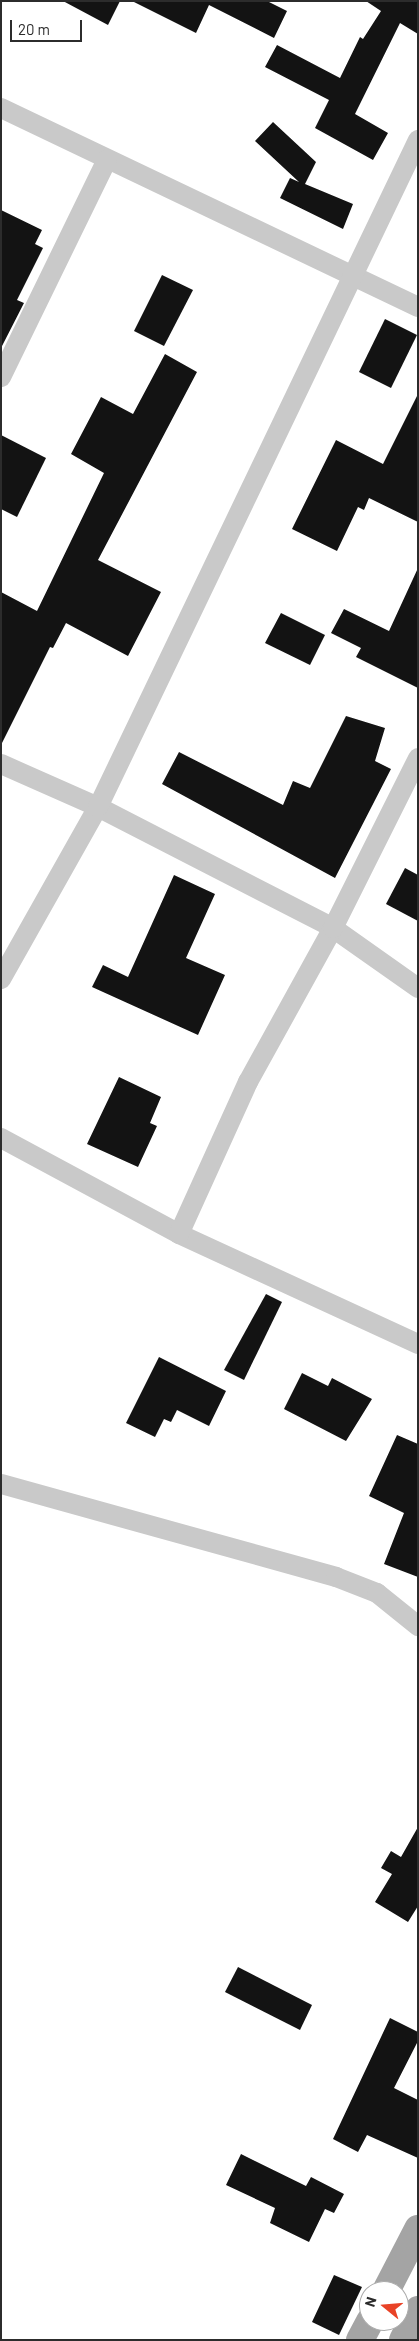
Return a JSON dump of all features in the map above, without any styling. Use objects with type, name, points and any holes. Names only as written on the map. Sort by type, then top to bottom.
[{"type":"main road","points":[[391,2281],[418,2229]]},
{"type":"main road","points":[[403,2340],[418,2310]]},
{"type":"street","points":[[1,108],[107,160],[354,274],[418,307]]},
{"type":"street","points":[[1,979],[98,806],[418,140]]},
{"type":"street","points":[[1,378],[107,160]]},
{"type":"street","points":[[179,1234],[248,1082],[333,928],[418,758]]},
{"type":"street","points":[[1,764],[98,806],[333,928],[418,988]]},
{"type":"street","points":[[1,1138],[179,1234],[418,1344]]},
{"type":"street","points":[[1,1484],[336,1577],[377,1593],[418,1626]]},
{"type":"building","points":[[63,1],[120,1],[108,25]]},
{"type":"building","points":[[132,1],[267,1],[287,11],[274,38],[209,5],[196,33]]},
{"type":"building","points":[[366,1],[418,1],[418,34],[400,23],[355,114],[388,133],[373,160],[315,128],[329,100],[265,67],[277,45],[340,78],[360,37],[363,39],[381,11]]},
{"type":"building","points":[[273,122],[316,162],[305,184],[353,204],[343,229],[280,198],[290,178],[299,182],[255,141]]},
{"type":"building","points":[[1,210],[42,230],[35,244],[43,248],[17,300],[24,303],[1,348]]},
{"type":"building","points":[[162,275],[193,290],[164,346],[134,331]]},
{"type":"building","points":[[385,319],[417,335],[391,388],[359,372]]},
{"type":"building","points":[[165,354],[197,372],[98,560],[161,592],[128,656],[66,623],[53,648],[50,647],[1,745],[1,592],[37,611],[104,473],[71,454],[101,397],[133,414]]},
{"type":"building","points":[[418,394],[418,522],[369,498],[364,510],[358,507],[337,551],[292,529],[336,440],[383,464]]},
{"type":"building","points":[[1,435],[46,458],[17,517],[1,509]]},
{"type":"building","points":[[418,568],[418,688],[356,657],[361,648],[331,633],[344,609],[389,631]]},
{"type":"building","points":[[281,613],[325,635],[310,665],[265,643]]},
{"type":"building","points":[[346,716],[385,728],[375,761],[391,769],[335,878],[162,784],[179,752],[283,805],[293,781],[310,788]]},
{"type":"building","points":[[405,868],[418,875],[418,921],[386,904]]},
{"type":"building","points":[[174,875],[215,894],[186,958],[225,975],[198,1035],[92,987],[103,965],[128,977]]},
{"type":"building","points":[[119,1077],[161,1097],[150,1123],[157,1126],[138,1167],[87,1144]]},
{"type":"building","points":[[266,1294],[282,1302],[244,1380],[224,1370]]},
{"type":"building","points":[[159,1357],[226,1391],[209,1426],[177,1410],[171,1422],[164,1419],[155,1437],[126,1423]]},
{"type":"building","points":[[302,1373],[328,1386],[332,1378],[372,1399],[346,1441],[284,1409]]},
{"type":"building","points":[[397,1435],[418,1444],[418,1577],[384,1564],[404,1513],[369,1496]]},
{"type":"building","points":[[418,1827],[418,1906],[408,1922],[375,1902],[392,1874],[381,1868],[391,1851],[401,1857]]},
{"type":"building","points":[[238,1967],[312,2005],[300,2030],[225,1992]]},
{"type":"building","points":[[390,2018],[418,2032],[418,2041],[394,2088],[418,2100],[418,2158],[367,2135],[358,2152],[333,2139]]},
{"type":"building","points":[[241,2154],[306,2186],[311,2177],[344,2194],[334,2213],[325,2209],[309,2242],[270,2223],[275,2208],[226,2185]]},
{"type":"building","points":[[334,2275],[359,2286],[359,2293],[339,2335],[312,2322]]}]
